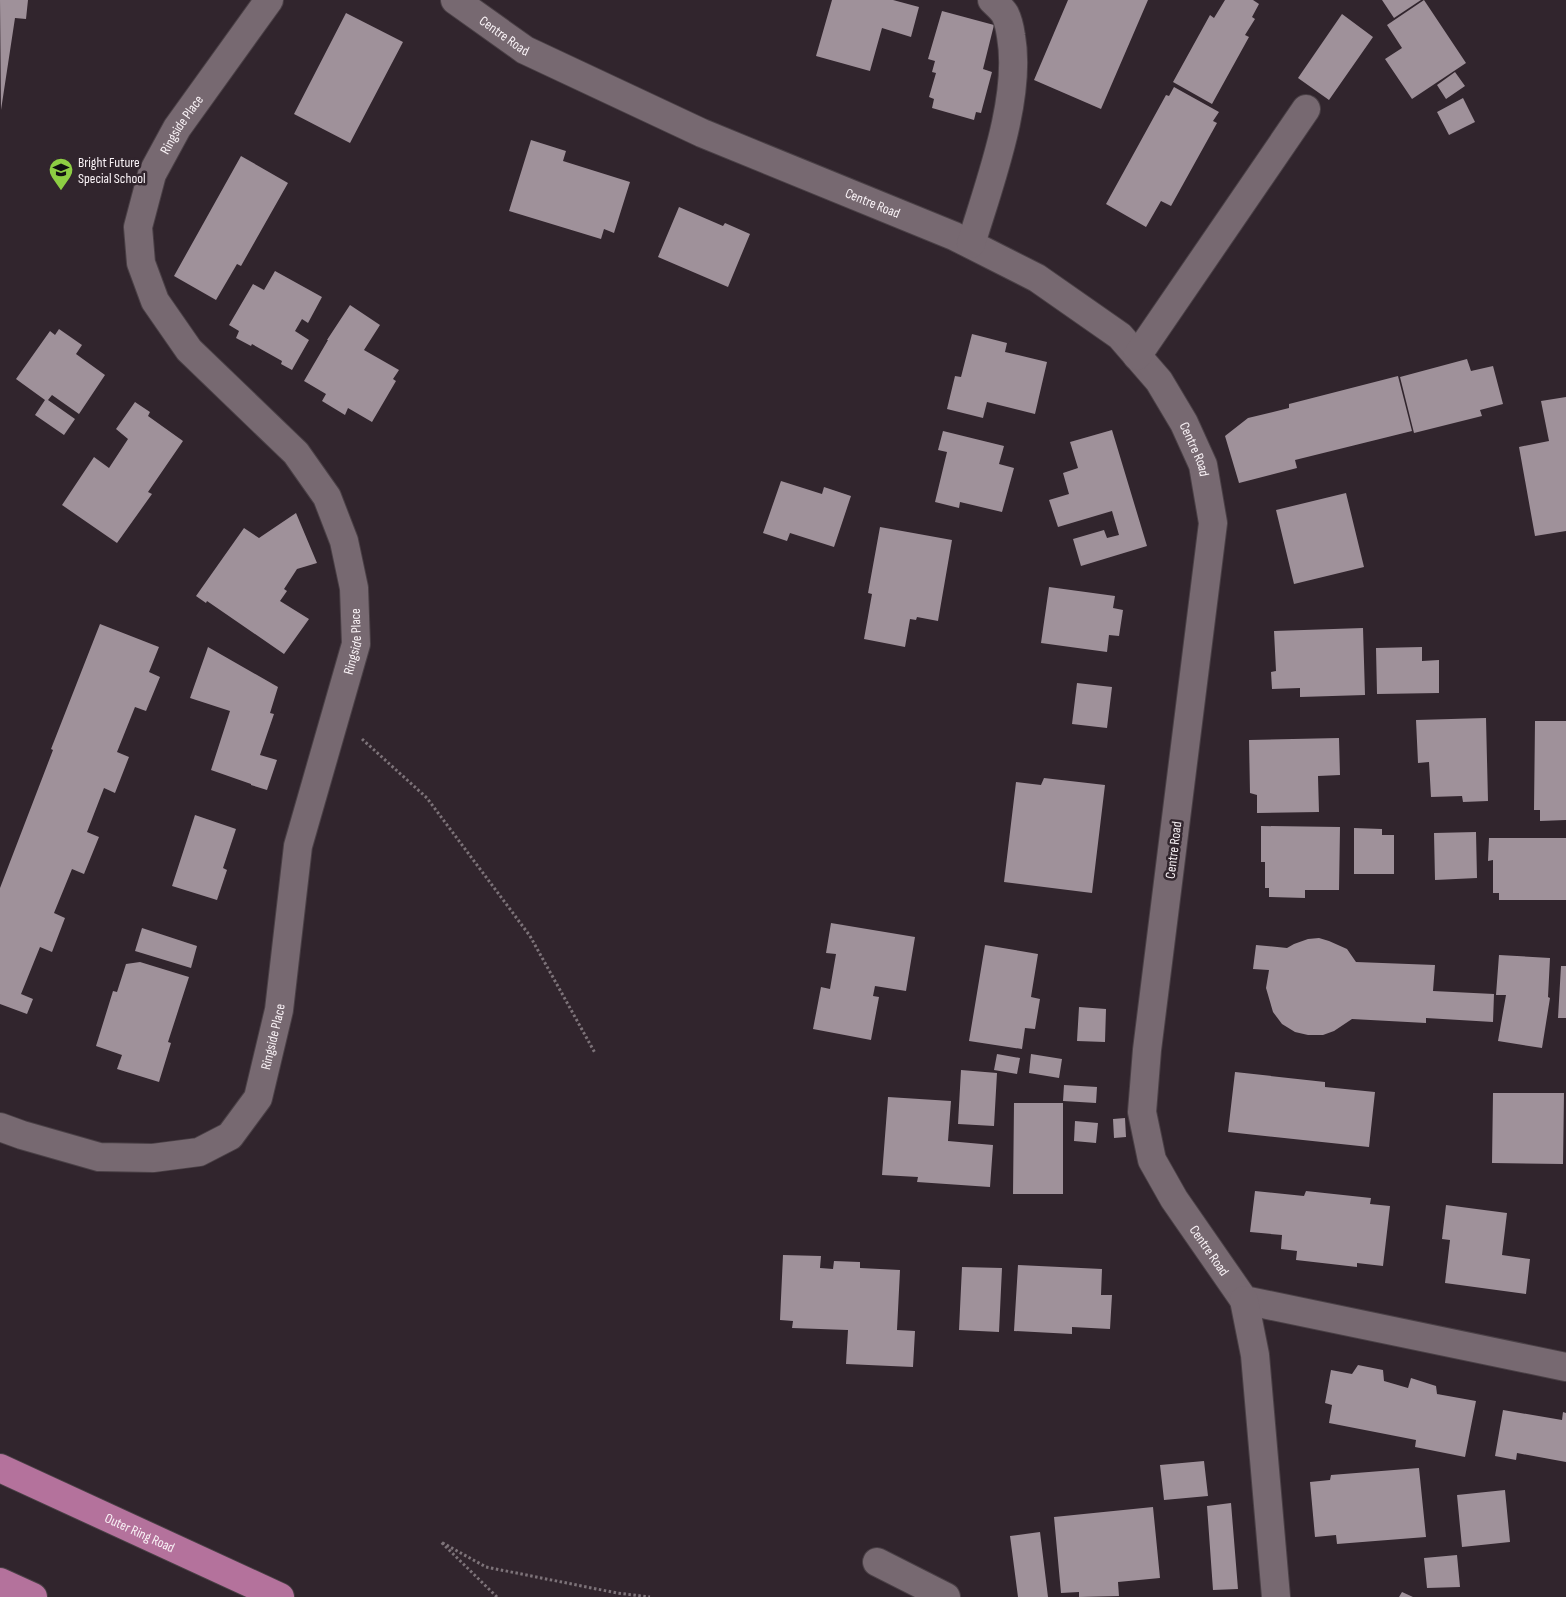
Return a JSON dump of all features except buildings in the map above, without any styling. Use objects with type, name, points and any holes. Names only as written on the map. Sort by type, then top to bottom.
[{"type":"highway","name":"Outer Ring Road","points":[[0,1468],[280,1597]]},
{"type":"highway","points":[[0,1582],[32,1597]]},
{"type":"street","name":"Ringside Place","points":[[0,1127],[98,1157],[153,1158],[199,1152],[230,1136],[258,1098],[279,1010],[298,846],[356,644],[354,588],[344,541],[327,497],[296,453],[189,350],[155,301],[140,263],[138,227],[152,174],[177,128],[269,0]]},
{"type":"street","name":"Centre Road","points":[[455,0],[525,50],[702,133],[954,236],[1037,278],[1120,336],[1159,381],[1184,423],[1203,465],[1213,523],[1142,1112],[1152,1160],[1174,1199],[1244,1300],[1256,1365],[1276,1597]]},
{"type":"street","points":[[971,244],[1003,134],[1013,78],[1013,46],[1010,30],[1005,14],[992,0]]},
{"type":"street","points":[[1137,356],[1306,109]]},
{"type":"street","points":[[1244,1300],[1566,1367]]},
{"type":"street","points":[[877,1562],[946,1597]]},
{"type":"path","points":[[336,715],[427,798],[530,936],[595,1053]]},
{"type":"path","points":[[498,1597],[441,1542],[486,1567],[617,1593],[650,1597]]},
{"type":"place","name":"Bright Future Special School","points":[[61,191]]}]
